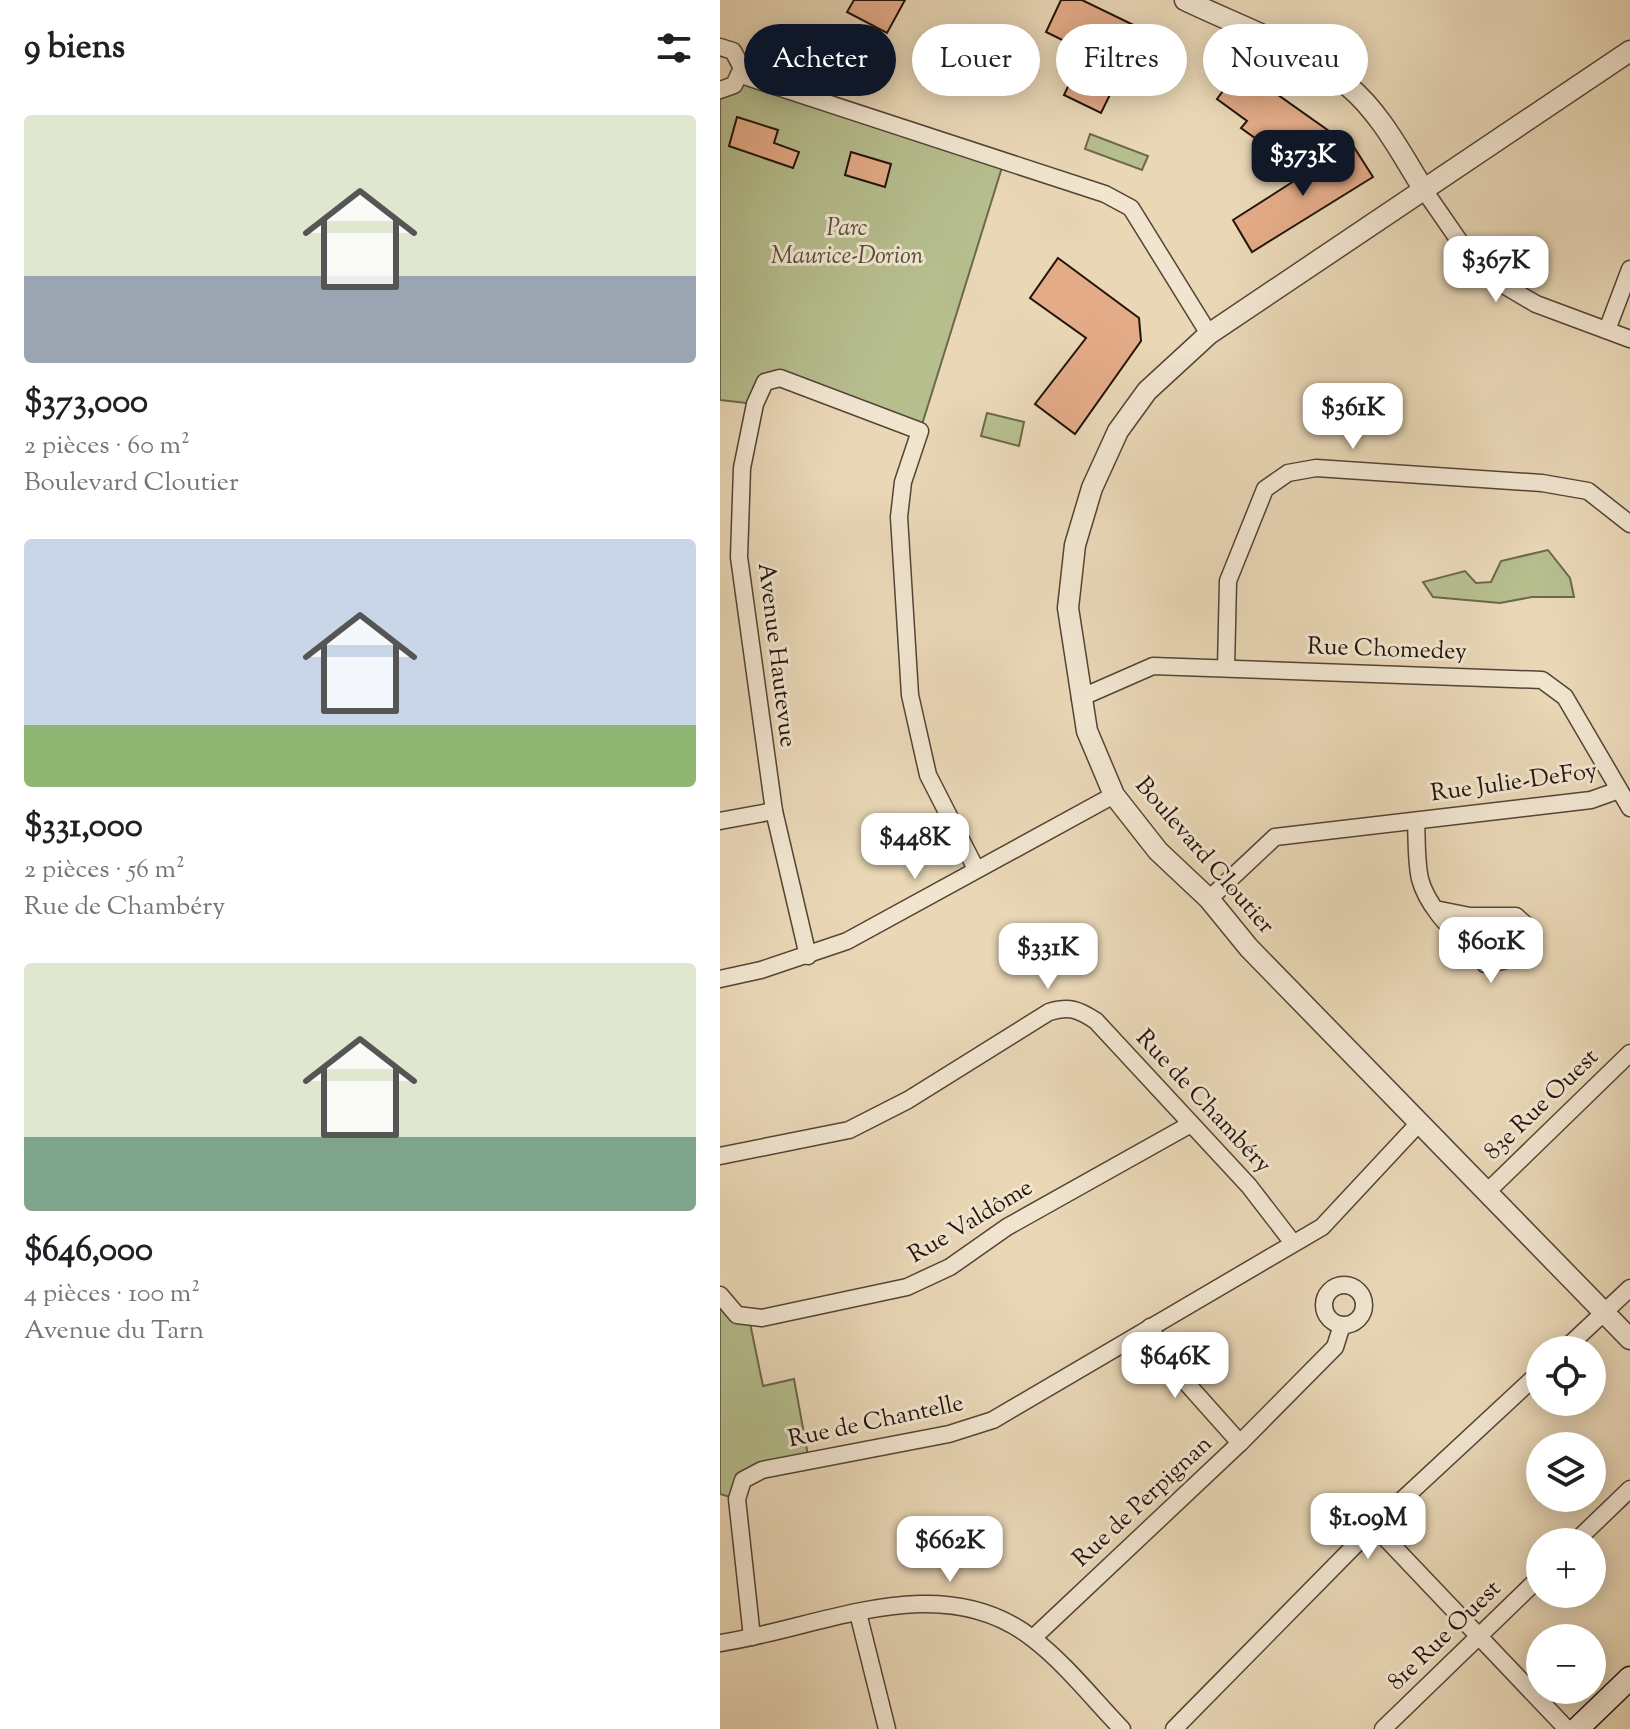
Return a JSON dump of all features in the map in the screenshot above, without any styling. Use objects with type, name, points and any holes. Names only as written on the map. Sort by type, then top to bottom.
[{"type":"main road","points":[[1577,1729],[1630,1678]]},
{"type":"street","points":[[1185,0],[1312,62],[1349,86],[1387,133],[1480,271],[1536,304],[1630,339]]},
{"type":"street","points":[[720,47],[738,56],[741,75],[734,85],[720,90]]},
{"type":"street","name":"Boulevard Cloutier","points":[[1630,51],[1209,334],[1147,391],[1118,431],[1092,488],[1075,545],[1068,608],[1087,731],[1114,795],[1158,851],[1209,899],[1249,948],[1630,1339]]},
{"type":"street","points":[[741,75],[1105,194],[1131,208],[1209,334]]},
{"type":"street","points":[[1607,330],[1630,269]]},
{"type":"street","name":"Avenue Hautevue","points":[[808,956],[774,811],[739,557],[742,468],[760,389],[765,382],[780,378],[920,431],[903,482],[899,517],[910,695],[928,775],[976,869]]},
{"type":"street","points":[[1226,668],[1228,581],[1265,489],[1288,473],[1316,468],[1542,483],[1588,491],[1630,524]]},
{"type":"street","name":"Rue Chomedey","points":[[1080,698],[1153,666],[1542,680],[1565,697],[1630,808]]},
{"type":"street","name":"Rue Julie-DeFoy","points":[[1209,899],[1275,837],[1591,800],[1619,790]]},
{"type":"street","points":[[720,979],[808,956],[847,941],[1114,795]]},
{"type":"street","points":[[720,821],[774,811]]},
{"type":"street","name":"Rue Julie-DeFoy","points":[[1416,822],[1420,877],[1435,909],[1485,964],[1503,961],[1524,935],[1525,924],[1516,916],[1470,916],[1435,909]]},
{"type":"street","name":"Rue de Chambéry","points":[[720,1156],[849,1130],[908,1100],[1033,1020],[1065,1007],[1079,1010],[1096,1021],[1249,1186],[1293,1243]]},
{"type":"street","name":"83e Rue Ouest","points":[[1488,1191],[1630,1053]]},
{"type":"street","name":"Rue de Chantelle","points":[[752,1637],[737,1499],[743,1480],[762,1470],[949,1434],[993,1420],[1322,1227],[1419,1123]]},
{"type":"street","name":"Rue Valdôme","points":[[720,1295],[737,1315],[762,1318],[907,1287],[950,1267],[1007,1227],[1191,1124]]},
{"type":"street","points":[[1579,1336],[1630,1288]]},
{"type":"street","name":"Rue de Perpignan","points":[[1033,1638],[1240,1443],[1335,1347],[1342,1325]]},
{"type":"street","points":[[1150,1327],[1174,1369],[1240,1443]]},
{"type":"street","points":[[1174,1729],[1374,1526],[1526,1385]]},
{"type":"street","points":[[1590,1528],[1630,1489]]},
{"type":"street","points":[[1374,1526],[1567,1729]]},
{"type":"street","name":"81e Rue Ouest","points":[[1383,1729],[1526,1591]]},
{"type":"street","points":[[720,1643],[894,1605],[967,1605],[999,1617],[1033,1638],[1122,1729]]},
{"type":"street","points":[[858,1613],[887,1729]]},
{"type":"green space","name":"Parc Maurice-Dorion","points":[[738,80],[744,82],[744,96],[791,96],[1004,161],[920,431],[780,378],[755,404],[720,400],[720,90]]},
{"type":"green space","points":[[1090,134],[1148,156],[1142,170],[1085,149]]},
{"type":"green space","points":[[987,413],[1024,422],[1019,446],[981,436]]},
{"type":"green space","points":[[1548,550],[1570,578],[1574,597],[1532,597],[1500,603],[1433,597],[1423,582],[1465,571],[1476,583],[1491,582],[1501,561]]},
{"type":"green space","points":[[720,1300],[749,1318],[763,1386],[794,1379],[809,1461],[762,1470],[737,1499],[720,1494]]},
{"type":"building","points":[[854,0],[905,0],[892,24],[870,24],[847,12]]},
{"type":"building","points":[[1061,0],[1082,0],[1131,24],[1056,24],[1056,37],[1046,32]]},
{"type":"building","points":[[1066,96],[1109,96],[1101,113]]},
{"type":"building","points":[[1219,96],[1280,96],[1329,131],[1306,164],[1273,141],[1269,148],[1241,128],[1247,121],[1217,99]]},
{"type":"building","points":[[737,117],[778,130],[774,143],[799,152],[793,168],[729,146]]},
{"type":"building","points":[[1352,144],[1373,177],[1252,252],[1233,220]]},
{"type":"building","points":[[851,152],[891,164],[885,187],[845,175]]},
{"type":"building","points":[[1058,258],[1139,318],[1141,341],[1075,434],[1035,404],[1086,338],[1030,298]]}]
